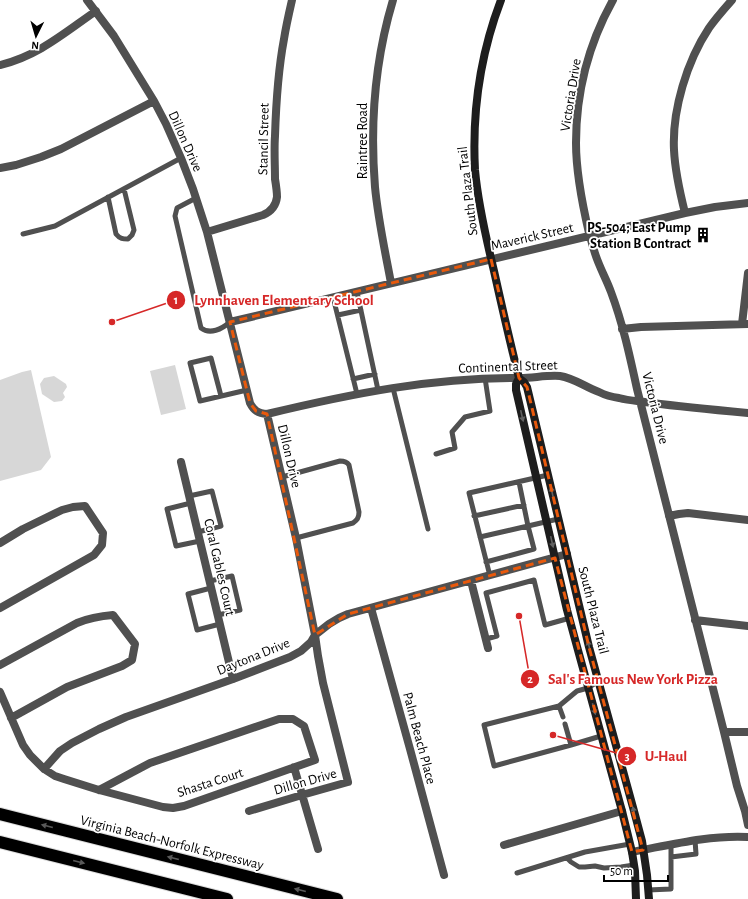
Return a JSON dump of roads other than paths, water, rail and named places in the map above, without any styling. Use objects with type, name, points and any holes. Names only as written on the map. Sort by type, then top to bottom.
[{"type":"highway","name":"Virginia Beach-Norfolk Expressway","points":[[0,814],[338,899]]},
{"type":"highway","points":[[0,842],[227,899]]},
{"type":"main road","name":"South Plaza Trail","points":[[501,0],[487,42],[477,92],[474,141],[479,201],[484,231],[519,378],[524,382],[527,388],[558,519],[632,803],[643,850],[649,895]]},
{"type":"main road","name":"South Plaza Trail","points":[[519,378],[516,384],[516,390],[555,558],[631,848],[634,865],[636,899]]},
{"type":"street","name":"Dillon Drive","points":[[87,0],[114,36],[154,101],[181,158],[196,198],[207,232],[250,403],[252,408],[256,411],[261,414],[267,414],[296,538],[323,683],[348,782],[249,811]]},
{"type":"street","name":"Stancil Street","points":[[207,232],[263,216],[268,213],[276,203],[276,101],[280,64],[292,0]]},
{"type":"street","name":"Raintree Road","points":[[391,283],[375,188],[373,159],[376,83],[385,30],[393,0]]},
{"type":"street","name":"Victoria Drive","points":[[613,0],[595,37],[581,90],[576,143],[581,193],[593,250],[611,292],[626,342],[748,825]]},
{"type":"street","points":[[685,213],[676,172],[674,150],[674,134],[682,87],[688,68],[699,44],[709,28],[732,0]]},
{"type":"street","points":[[0,65],[18,60],[47,46],[96,11]]},
{"type":"street","points":[[0,168],[16,165],[61,149],[154,101]]},
{"type":"street","name":"Maverick Street","points":[[230,322],[715,206],[748,203]]},
{"type":"street","points":[[622,329],[641,327],[745,324],[748,273]]},
{"type":"street","name":"Continental Street","points":[[267,414],[356,394],[415,384],[485,378],[560,376],[605,395],[620,399],[748,413]]},
{"type":"street","name":"Coral Gables Court","points":[[181,462],[233,679]]},
{"type":"street","points":[[0,543],[62,510],[73,507],[85,506],[103,533],[102,545],[94,555],[0,608]]},
{"type":"street","points":[[669,516],[688,514],[748,520]]},
{"type":"street","name":"Daytona Drive","points":[[44,769],[60,751],[99,729],[126,717],[290,657],[311,642],[315,635],[339,618],[348,614],[567,554]]},
{"type":"street","points":[[471,581],[488,648]]},
{"type":"street","name":"Palm Beach Place","points":[[371,608],[444,875]]},
{"type":"street","points":[[0,665],[77,623],[88,618],[100,616],[113,615],[135,644],[132,660],[122,666],[68,687],[11,718]]},
{"type":"street","points":[[696,620],[748,626]]},
{"type":"street","name":"Shasta Court","points":[[0,692],[23,745],[30,755],[44,769],[55,776],[98,790],[163,807],[173,808],[184,806],[315,760],[304,726],[293,719],[279,719],[150,763],[98,790]]},
{"type":"street","points":[[724,732],[748,732]]},
{"type":"street","points":[[294,767],[318,849]]},
{"type":"street","points":[[504,845],[622,811]]},
{"type":"street","points":[[631,848],[643,850],[696,840],[722,837],[748,837]]},
{"type":"lane","points":[[24,234],[55,226],[181,158]]},
{"type":"lane","points":[[108,197],[116,234],[118,237],[128,239],[134,230],[124,189]]},
{"type":"lane","points":[[196,198],[177,208],[175,216],[201,328],[205,331],[210,331],[223,328],[230,322]]},
{"type":"lane","points":[[357,292],[378,390]]},
{"type":"lane","points":[[333,297],[356,394]]},
{"type":"lane","points":[[338,315],[361,310]]},
{"type":"lane","points":[[221,396],[211,358],[190,363],[200,402],[246,390]]},
{"type":"lane","points":[[353,379],[375,374]]},
{"type":"lane","points":[[436,454],[455,448],[452,432],[464,417],[490,411],[485,378]]},
{"type":"lane","points":[[393,388],[428,529]]},
{"type":"lane","points":[[282,477],[340,461],[347,462],[360,512],[359,517],[353,523],[296,538]]},
{"type":"lane","points":[[490,576],[468,493],[548,475]]},
{"type":"lane","points":[[486,562],[534,550],[519,482]]},
{"type":"lane","points":[[198,532],[221,526],[212,491],[167,509],[176,546],[200,541]]},
{"type":"lane","points":[[474,516],[524,505]]},
{"type":"lane","points":[[480,537],[558,519]]},
{"type":"lane","points":[[218,615],[240,610],[232,576],[188,594],[196,630],[220,624]]},
{"type":"lane","points":[[486,639],[497,636],[486,593],[534,580],[546,625],[570,618]]},
{"type":"lane","points":[[477,604],[488,601]]},
{"type":"lane","points":[[599,681],[588,688],[577,691],[559,706],[484,725],[494,766],[601,736]]},
{"type":"lane","points":[[559,706],[563,717]]},
{"type":"lane","points":[[564,724],[571,745]]},
{"type":"lane","points":[[671,857],[696,854],[696,840]]},
{"type":"lane","points":[[649,895],[671,890],[671,844]]},
{"type":"lane","points":[[517,873],[585,852],[631,848]]},
{"type":"lane","points":[[567,858],[579,867],[595,866],[604,868],[634,865]]},
{"type":"place","name":"PS-504; East Pump Station B Contract","points":[[703,235]]},
{"type":"place","name":"Lynnhaven Elementary School","points":[[112,322]]},
{"type":"place","name":"Sal's Famous New York Pizza","points":[[519,616]]},
{"type":"place","name":"U-Haul","points":[[553,735]]}]
